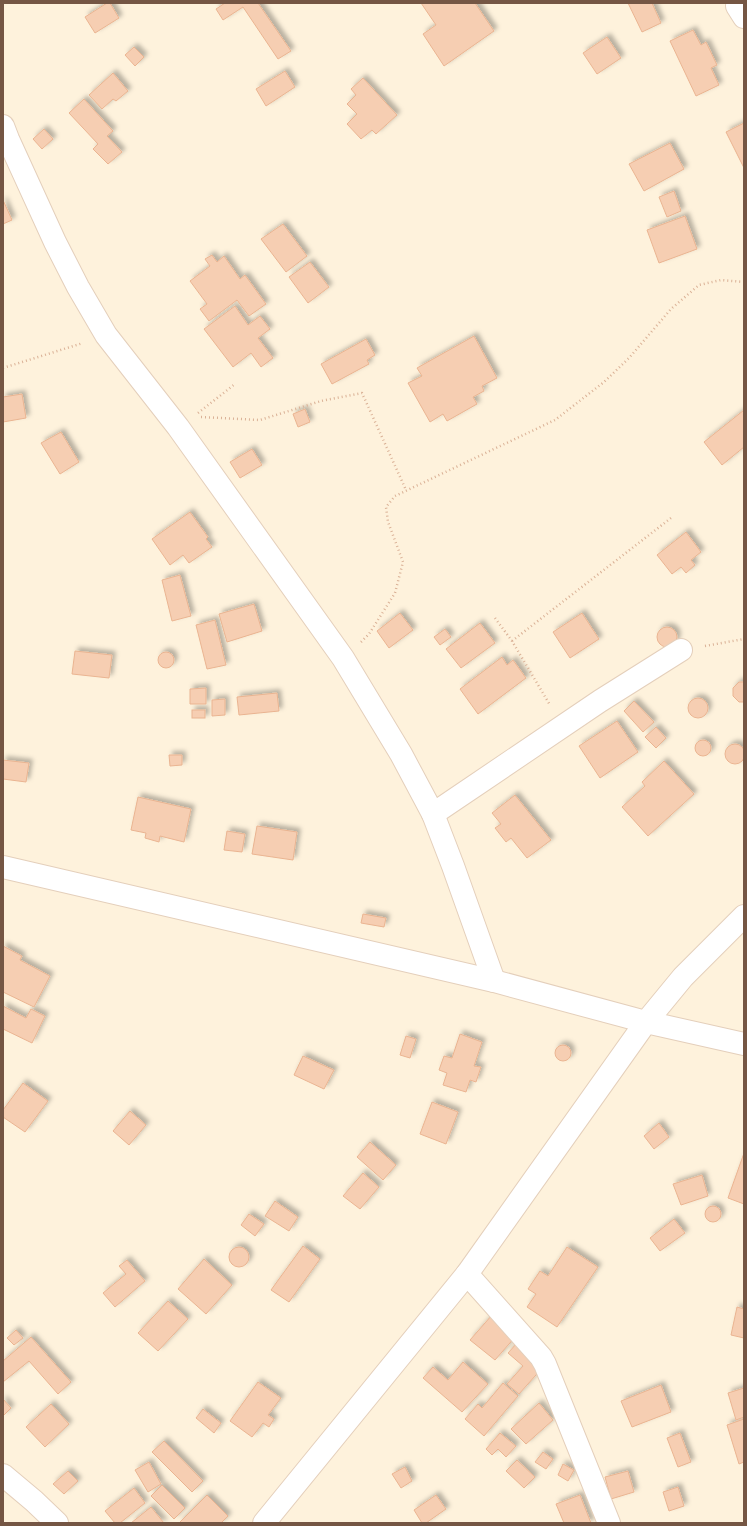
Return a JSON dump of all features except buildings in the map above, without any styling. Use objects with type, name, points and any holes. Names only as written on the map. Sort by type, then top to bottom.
[{"type":"street","points":[[3,126],[55,242],[78,287],[106,335],[185,422],[343,658],[401,754],[433,814],[494,981]]},
{"type":"street","points":[[433,814],[562,726],[681,650]]},
{"type":"street","points":[[3,868],[494,981],[646,1022],[744,1044]]},
{"type":"street","points":[[264,1523],[467,1274],[646,1022],[683,977],[744,916]]},
{"type":"street","points":[[467,1274],[541,1357],[545,1364],[609,1523]]},
{"type":"street","points":[[3,1475],[57,1523]]},
{"type":"path","points":[[343,658],[369,634],[395,593],[403,562],[388,522],[386,507],[395,496],[555,420],[604,382],[629,358],[671,309],[699,285],[721,280],[744,282]]},
{"type":"path","points":[[3,368],[106,335]]},
{"type":"path","points":[[185,422],[235,384]]},
{"type":"path","points":[[185,422],[260,420],[321,401],[362,393],[406,490]]},
{"type":"path","points":[[512,641],[671,518]]},
{"type":"path","points":[[495,618],[512,641],[562,726]]},
{"type":"path","points":[[681,650],[744,639]]}]
